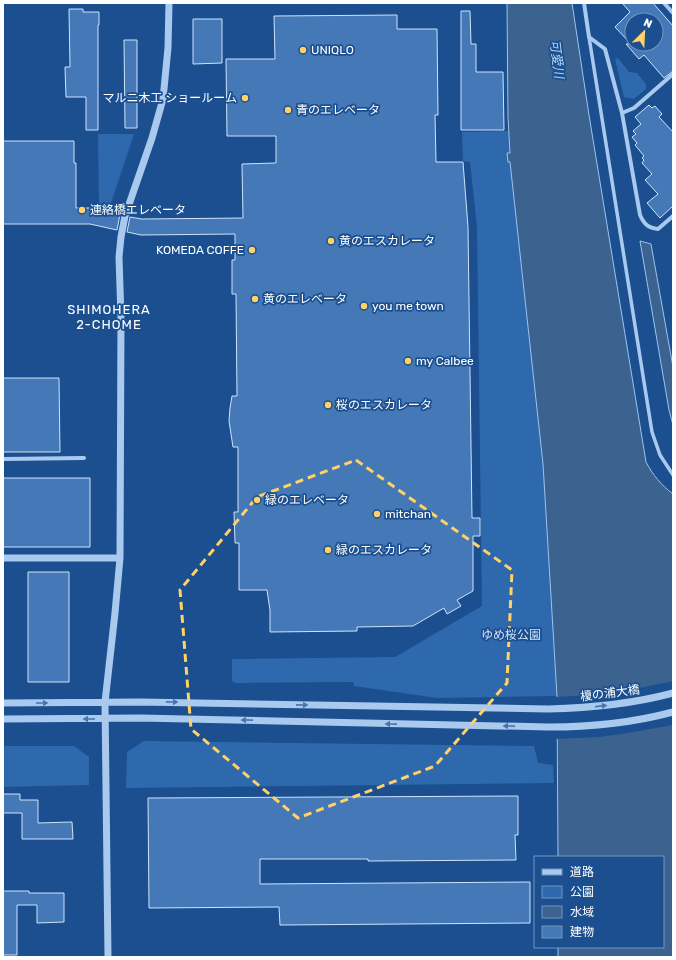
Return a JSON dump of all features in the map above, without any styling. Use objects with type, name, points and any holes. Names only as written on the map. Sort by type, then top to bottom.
[{"type":"street","points":[[108,957],[105,702],[120,558],[121,318],[119,257],[125,216],[152,138],[163,99],[168,48],[169,3]]},
{"type":"street","points":[[584,3],[652,432],[660,455],[673,475]]},
{"type":"street","points":[[664,3],[673,13]]},
{"type":"street","points":[[589,37],[605,49],[622,113],[640,215],[643,223],[651,228],[658,229],[673,216]]},
{"type":"street","points":[[622,113],[634,108],[673,74]]},
{"type":"street","points":[[3,459],[84,458]]},
{"type":"street","points":[[3,558],[120,558]]},
{"type":"street","name":"榎の浦大橋","points":[[3,703],[148,702],[548,709],[595,707],[673,693]]},
{"type":"street","points":[[3,720],[140,718],[548,727],[602,725],[644,719],[673,712]]},
{"type":"highlighted area","points":[[356,460],[512,570],[507,683],[435,766],[298,818],[191,729],[180,590],[257,497]]},
{"type":"green space","points":[[618,58],[629,72],[637,73],[646,84],[646,89],[634,99],[624,97],[615,59]]},
{"type":"green space","name":"ゆめ桜公園","points":[[509,131],[510,153],[508,162],[510,162],[543,464],[557,696],[437,698],[354,686],[353,682],[236,683],[232,681],[232,659],[395,657],[482,606],[477,227],[470,162],[463,161],[462,132]]},
{"type":"green space","points":[[98,134],[134,134],[108,212],[99,212]]},
{"type":"green space","points":[[144,741],[534,746],[538,763],[553,765],[554,783],[126,788],[127,752]]},
{"type":"green space","points":[[3,746],[74,746],[89,757],[89,785],[3,787]]},
{"type":"water","name":"可愛川","points":[[507,3],[572,3],[646,462],[658,480],[673,494],[673,957],[558,957],[558,948],[664,948],[664,856],[558,856],[557,696],[543,464],[510,162],[508,162],[507,153],[510,153],[508,117]]},
{"type":"water","points":[[640,241],[651,244],[673,367],[673,425],[669,410]]},
{"type":"pier","points":[[673,681],[673,725],[598,737],[555,739],[555,697],[616,693]]},
{"type":"building","points":[[622,3],[653,3],[661,12],[630,12]]},
{"type":"building","points":[[69,9],[83,9],[83,12],[99,12],[98,130],[86,130],[86,97],[66,97],[65,67],[70,67]]},
{"type":"building","points":[[461,11],[470,11],[471,44],[476,44],[476,72],[503,72],[504,130],[461,130]]},
{"type":"building","points":[[397,15],[397,29],[437,29],[438,115],[435,115],[436,162],[463,162],[468,227],[472,518],[480,518],[480,536],[473,536],[473,591],[457,600],[461,606],[447,614],[444,608],[413,626],[357,627],[357,631],[270,632],[270,610],[267,590],[239,590],[239,543],[235,543],[234,512],[238,512],[238,447],[233,447],[229,421],[232,396],[237,396],[236,294],[232,294],[232,260],[235,260],[235,234],[141,235],[127,232],[130,217],[142,219],[243,218],[242,164],[276,163],[276,136],[227,136],[226,59],[275,59],[274,16]]},
{"type":"building","points":[[664,16],[673,26],[673,71],[664,78],[644,55],[639,59],[633,52],[664,52]]},
{"type":"building","points":[[624,18],[624,37],[615,27]]},
{"type":"building","points":[[193,19],[222,19],[222,63],[193,64]]},
{"type":"building","points":[[124,40],[137,40],[137,128],[125,128]]},
{"type":"building","points":[[649,105],[652,108],[655,106],[662,114],[659,117],[673,132],[673,206],[660,218],[647,203],[658,194],[645,180],[652,174],[642,163],[644,160],[642,158],[644,156],[635,145],[637,143],[632,137],[636,134],[633,131],[641,124],[635,117]]},
{"type":"building","points":[[3,141],[74,141],[74,163],[76,163],[76,208],[90,208],[120,214],[117,230],[90,224],[3,224]]},
{"type":"building","points":[[3,378],[59,378],[60,452],[3,452]]},
{"type":"building","points":[[3,478],[90,478],[90,547],[3,547]]},
{"type":"building","points":[[28,572],[69,572],[69,682],[28,682]]},
{"type":"building","points":[[3,794],[20,794],[20,800],[38,800],[38,823],[72,822],[73,839],[22,839],[22,813],[3,813]]},
{"type":"building","points":[[518,796],[518,835],[515,835],[516,860],[368,861],[368,859],[260,859],[260,884],[530,882],[530,923],[280,925],[279,907],[149,908],[148,798]]},
{"type":"building","points":[[3,891],[64,893],[64,922],[37,923],[37,905],[17,905],[17,955],[3,955]]},
{"type":"place","name":"UNIQLO","points":[[303,50]]},
{"type":"place","name":"マルニ木工 ショールーム","points":[[245,98]]},
{"type":"place","name":"青のエレベータ","points":[[288,110]]},
{"type":"place","name":"連絡橋エレベータ","points":[[82,210]]},
{"type":"place","name":"黄のエスカレータ","points":[[331,241]]},
{"type":"place","name":"KOMEDA COFFE","points":[[252,250]]},
{"type":"place","name":"黄のエレベータ","points":[[255,299]]},
{"type":"place","name":"you me town","points":[[364,306]]},
{"type":"place","name":"my Calbee","points":[[408,361]]},
{"type":"place","name":"桜のエスカレータ","points":[[328,405]]},
{"type":"place","name":"緑のエレベータ","points":[[257,500]]},
{"type":"place","name":"mitchan","points":[[377,514]]},
{"type":"place","name":"緑のエスカレータ","points":[[328,550]]},
{"type":"district","name":"SHIMOHERA 2-CHOME","points":[[109,316]]}]
